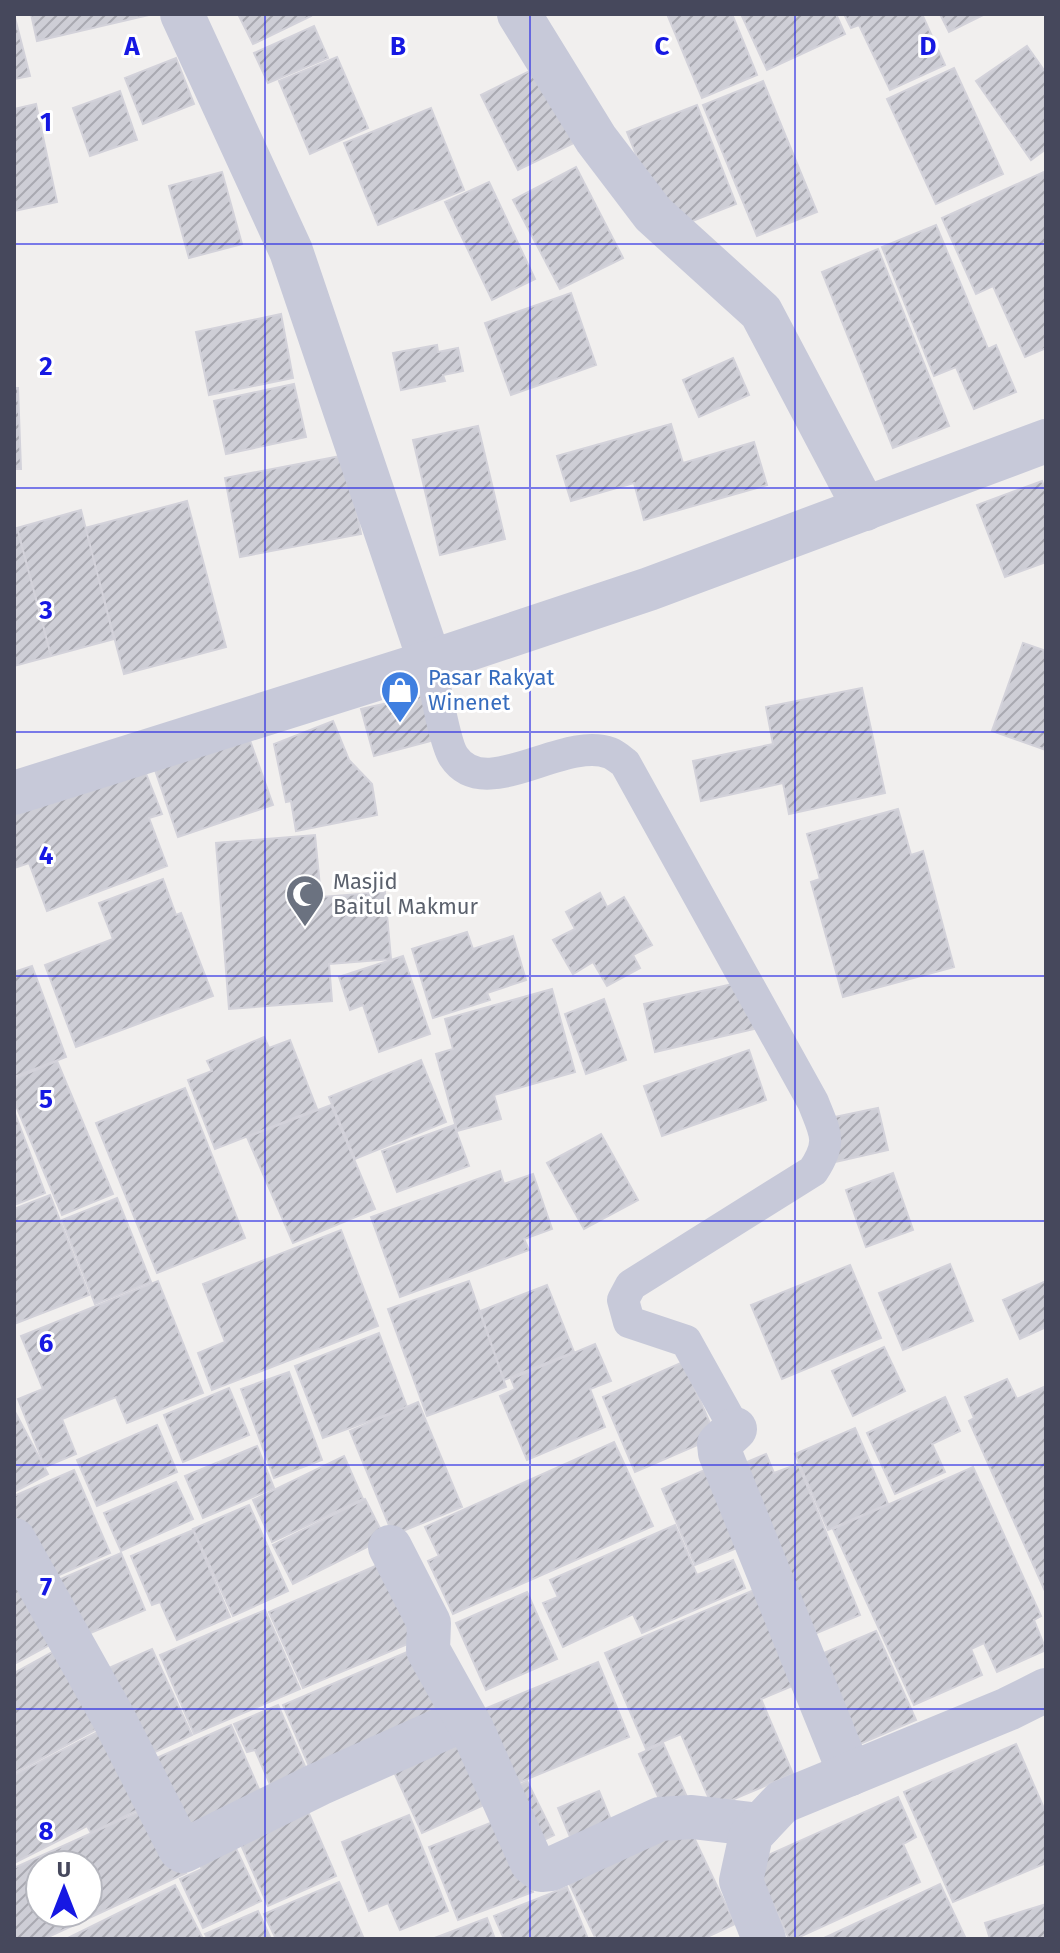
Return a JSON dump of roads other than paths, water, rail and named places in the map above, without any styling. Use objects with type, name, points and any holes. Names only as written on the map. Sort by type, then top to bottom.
[{"type":"street","points":[[182,14],[291,251],[430,662]]},
{"type":"street","points":[[519,14],[596,139],[653,214],[761,312],[865,509]]},
{"type":"street","points":[[14,793],[430,662],[649,589],[1046,441]]},
{"type":"street","points":[[735,1429],[719,1444],[720,1453],[850,1774]]},
{"type":"street","points":[[14,1540],[113,1717],[183,1851],[319,1784],[465,1719]]},
{"type":"street","points":[[390,1547],[429,1623],[428,1650],[465,1719],[532,1863],[541,1870],[551,1869],[660,1819],[692,1817],[760,1825]]},
{"type":"street","points":[[764,1939],[741,1881],[751,1835],[782,1802],[1008,1709],[1046,1690]]},
{"type":"lane","points":[[430,662],[453,756],[468,772],[499,774],[579,751],[609,753],[625,763],[813,1102],[825,1135],[825,1153],[813,1171],[631,1285],[623,1300],[629,1322],[686,1341],[735,1429]]},
{"type":"place","name":"Pasar Rakyat Winenet","points":[[400,724]]},
{"type":"place","name":"Masjid Baitul Makmur","points":[[305,928]]}]
